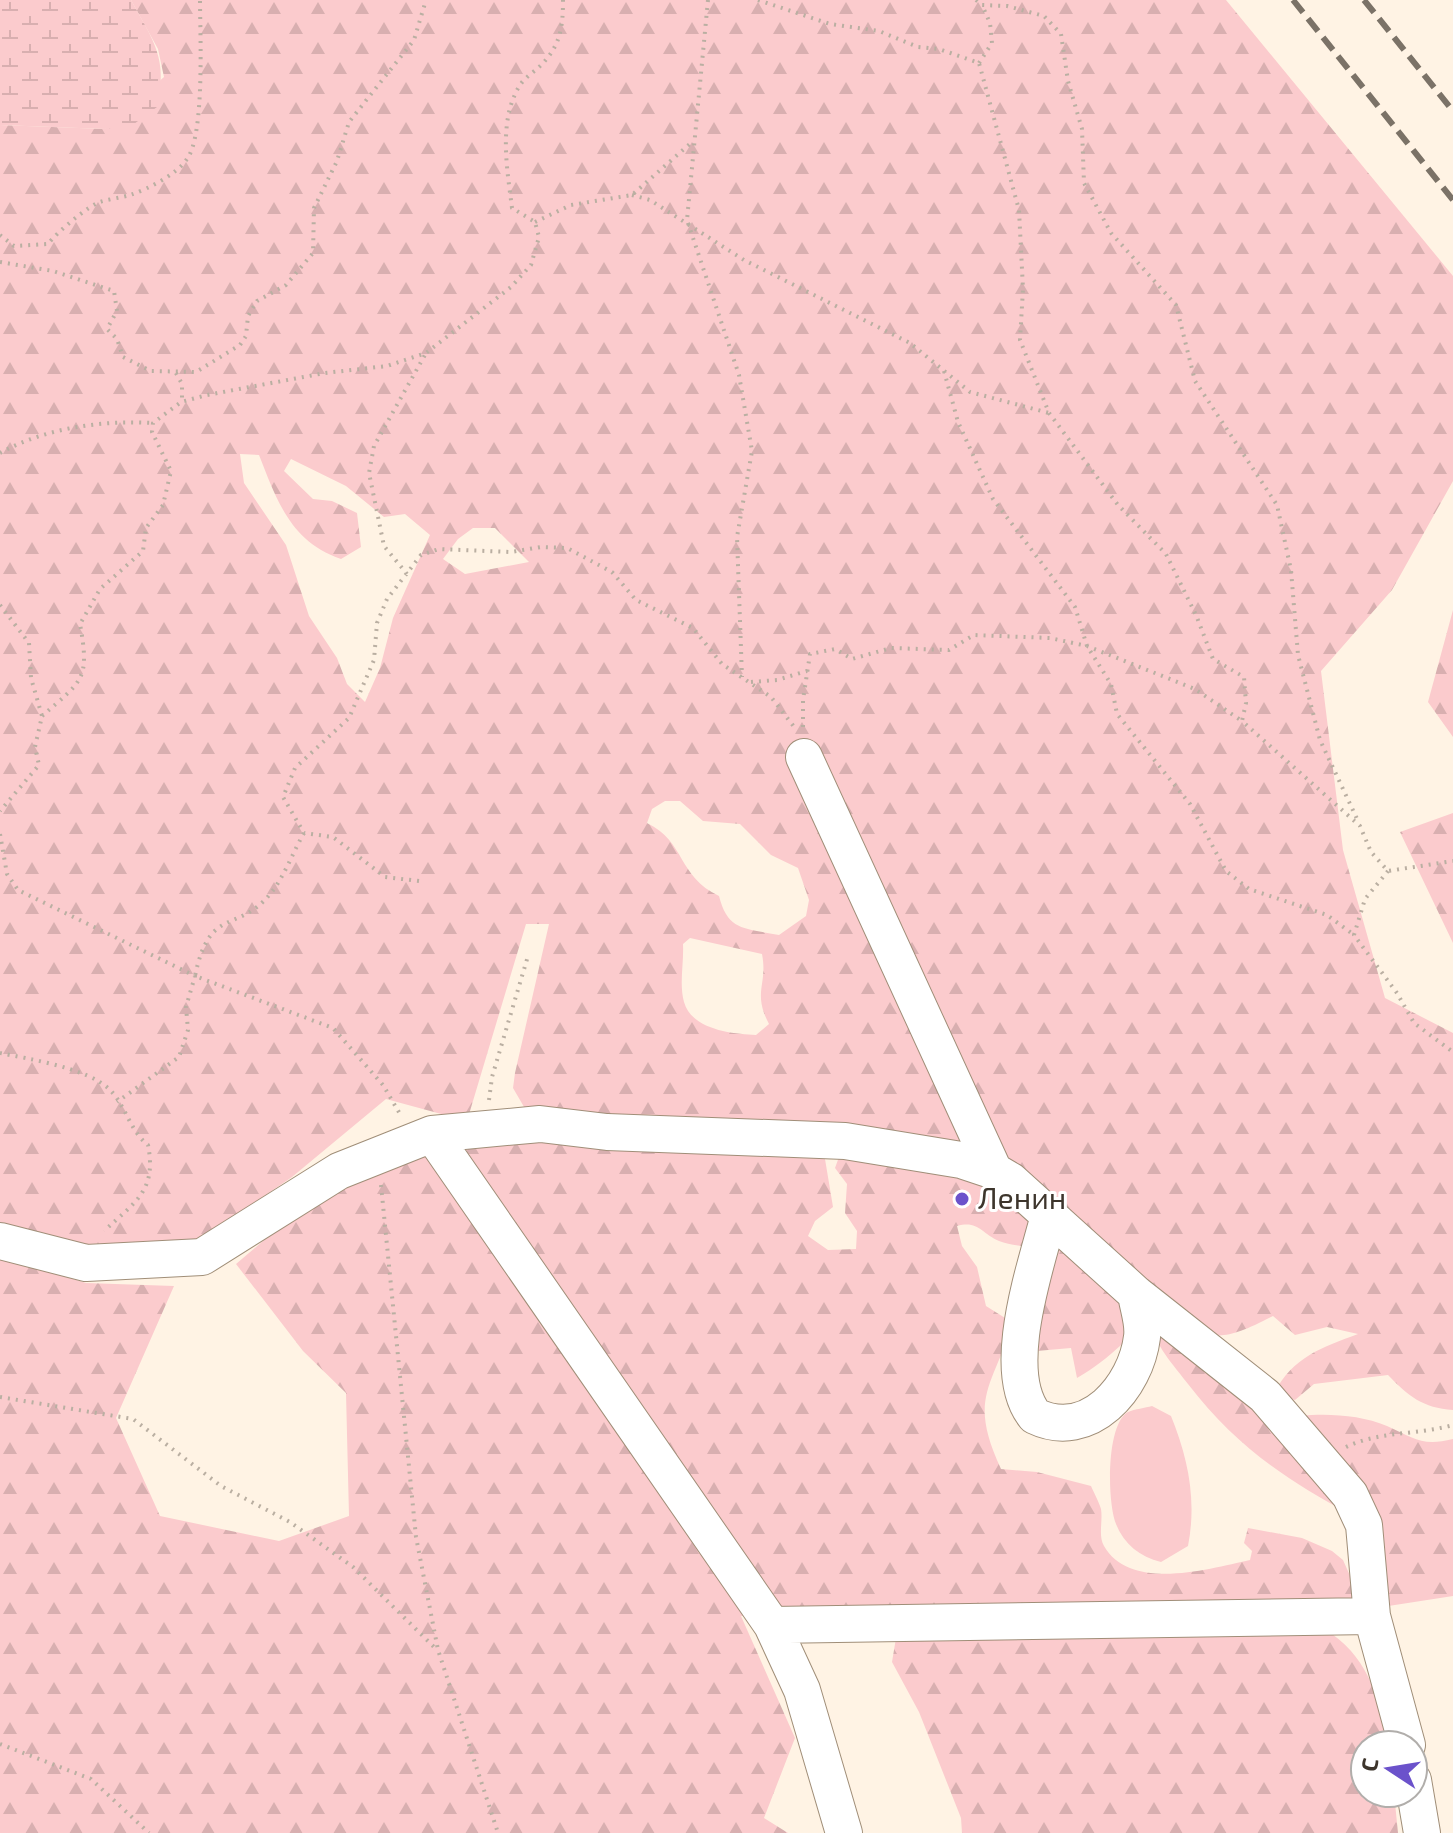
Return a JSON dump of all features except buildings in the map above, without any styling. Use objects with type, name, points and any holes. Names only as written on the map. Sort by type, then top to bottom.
[{"type":"street","points":[[804,757],[994,1171]]},
{"type":"street","points":[[0,1241],[86,1263],[202,1257],[339,1171],[422,1138],[490,1127],[540,1124],[631,1133],[845,1141],[954,1158],[994,1171],[1011,1181],[1048,1219],[1136,1294],[1265,1396],[1350,1495],[1364,1525],[1372,1616],[1403,1729]]},
{"type":"street","points":[[422,1138],[772,1625],[802,1690],[844,1833]]},
{"type":"street","points":[[1048,1219],[1028,1297],[1021,1355],[1022,1391],[1035,1416],[1054,1422],[1086,1418],[1101,1411],[1117,1397],[1133,1370],[1142,1337],[1136,1294]]},
{"type":"street","points":[[772,1625],[1372,1616]]},
{"type":"street","points":[[1418,1809],[1422,1833]]},
{"type":"path","points":[[0,235],[14,246],[48,244],[60,228],[80,218],[97,202],[142,191],[187,160],[195,140],[199,100],[200,0]]},
{"type":"path","points":[[0,262],[53,271],[114,291],[117,311],[107,324],[107,329],[117,339],[123,357],[151,371],[196,372],[240,345],[246,336],[248,316],[257,301],[286,285],[313,253],[314,208],[337,161],[349,122],[414,40],[426,0]]},
{"type":"path","points":[[0,453],[87,425],[113,420],[153,423],[181,402],[236,388],[387,366],[426,353],[511,287],[531,265],[539,237],[535,222],[512,208],[506,163],[508,112],[521,83],[545,62],[563,32],[563,0]]},
{"type":"path","points":[[708,0],[692,142],[687,220],[739,375],[752,451],[737,537],[742,677]]},
{"type":"path","points":[[758,0],[830,24],[879,31],[918,47],[939,49],[979,63]]},
{"type":"path","points":[[976,0],[982,5],[992,43],[979,63],[1019,210],[1023,289],[1020,340],[1049,413],[1118,505],[1166,554],[1196,615],[1213,659],[1244,677],[1246,703],[1242,721]]},
{"type":"path","points":[[982,5],[1007,6],[1044,16],[1061,34],[1068,81],[1082,129],[1084,183],[1111,233],[1176,305],[1195,381],[1277,505],[1291,570],[1298,655],[1320,740],[1371,852],[1388,871]]},
{"type":"path","points":[[632,195],[692,142]]},
{"type":"path","points":[[535,222],[571,205],[632,195],[650,200],[687,220],[744,260],[910,343],[970,392],[1049,413]]},
{"type":"path","points":[[407,574],[384,546],[369,473],[374,446],[426,353]]},
{"type":"path","points":[[944,371],[958,422],[993,499],[1075,607],[1087,646],[1111,684],[1117,714],[1190,804],[1226,871],[1249,889],[1327,915],[1354,935],[1414,1023],[1453,1052]]},
{"type":"path","points":[[176,373],[182,384],[181,402]]},
{"type":"path","points":[[42,716],[82,677],[87,662],[80,624],[100,589],[143,551],[146,528],[163,505],[171,471],[152,432],[153,423]]},
{"type":"path","points":[[304,833],[283,797],[295,768],[349,718],[374,660],[377,623],[387,599],[421,555],[439,549],[511,552],[541,547],[567,548],[612,572],[636,600],[693,628],[722,664],[771,697],[804,740],[803,700],[810,654],[835,649],[852,659],[891,648],[949,650],[974,635],[1050,638],[1087,646],[1195,689],[1242,721],[1360,826]]},
{"type":"path","points":[[0,605],[29,643],[31,678],[42,716],[35,747],[39,765],[0,811]]},
{"type":"path","points":[[750,683],[777,680],[807,671]]},
{"type":"path","points":[[304,833],[333,837],[385,877],[419,881]]},
{"type":"path","points":[[117,1102],[179,1057],[188,1030],[186,1007],[201,949],[214,929],[270,894],[304,833]]},
{"type":"path","points":[[0,835],[7,874],[18,890],[195,976],[333,1028],[383,1085],[422,1138]]},
{"type":"path","points":[[1354,935],[1365,899],[1388,871],[1453,861]]},
{"type":"path","points":[[490,1127],[492,1077],[528,956]]},
{"type":"path","points":[[0,1053],[82,1075],[108,1088],[135,1135],[148,1145],[153,1169],[145,1190],[104,1231],[90,1237]]},
{"type":"path","points":[[379,1155],[416,1537],[438,1650],[498,1833]]},
{"type":"path","points":[[0,1397],[133,1419],[221,1486],[290,1522],[353,1567],[438,1650]]},
{"type":"path","points":[[1321,1458],[1361,1440],[1430,1432],[1453,1425]]},
{"type":"path","points":[[0,1744],[91,1779],[149,1833]]},
{"type":"green space","points":[[0,0],[131,0],[152,39],[160,63],[157,107],[134,124],[105,129],[0,125]]},
{"type":"green space","points":[[131,0],[1226,0],[1453,276],[1453,481],[1392,590],[1321,671],[1343,850],[1385,998],[1453,1033],[1453,1410],[1433,1407],[1417,1400],[1388,1375],[1314,1384],[1295,1400],[1274,1394],[1281,1381],[1299,1362],[1358,1334],[1327,1327],[1295,1335],[1273,1316],[1237,1332],[1213,1335],[1201,1332],[1156,1305],[1120,1346],[1077,1378],[1071,1348],[1025,1352],[1051,1231],[1007,1174],[527,1112],[513,1088],[549,924],[526,924],[467,1121],[386,1099],[292,1177],[197,1242],[86,1244],[0,1226],[0,125],[105,129],[164,77],[158,49]],"holes":[[[240,454],[259,455],[280,504],[298,531],[324,552],[341,559],[361,547],[357,513],[332,501],[313,499],[284,471],[291,459],[346,486],[384,517],[405,514],[430,535],[393,618],[380,668],[365,702],[347,684],[337,658],[309,616],[286,545],[244,483]],[[473,528],[495,528],[529,562],[465,574],[443,559],[458,539]],[[665,801],[680,801],[703,821],[740,824],[771,855],[798,868],[809,900],[806,916],[779,935],[748,929],[733,922],[719,896],[696,879],[669,840],[647,823],[652,809]],[[690,938],[762,954],[761,996],[769,1024],[756,1035],[725,1032],[695,1019],[684,1002],[683,944]]]},
{"type":"green space","points":[[1453,610],[1453,737],[1428,702]]},
{"type":"green space","points":[[1453,813],[1453,943],[1400,832]]},
{"type":"green space","points":[[490,1132],[823,1147],[833,1207],[815,1221],[808,1236],[828,1250],[856,1249],[857,1231],[845,1213],[847,1184],[835,1168],[839,1157],[955,1169],[1047,1220],[1039,1248],[1004,1243],[970,1225],[957,1226],[962,1246],[977,1267],[986,1306],[1013,1323],[991,1379],[985,1409],[991,1445],[1001,1469],[1037,1472],[1091,1486],[1101,1509],[1104,1546],[1116,1560],[1132,1569],[1171,1574],[1250,1560],[1252,1551],[1244,1543],[1248,1528],[1302,1538],[1332,1551],[1343,1560],[1359,1609],[741,1616],[795,1738],[764,1818],[788,1833],[0,1833],[0,1256],[86,1283],[174,1286],[116,1418],[160,1516],[279,1541],[349,1516],[346,1393],[303,1351],[236,1264],[318,1194]]},
{"type":"green space","points":[[1147,1311],[1300,1416],[1355,1417],[1377,1422],[1418,1440],[1433,1442],[1453,1439],[1453,1596],[1382,1607],[1350,1514],[1282,1473],[1223,1425],[1163,1350]]},
{"type":"green space","points":[[1152,1406],[1171,1416],[1186,1463],[1192,1512],[1188,1546],[1161,1562],[1146,1557],[1123,1538],[1113,1513],[1110,1482],[1112,1447],[1121,1419],[1128,1412]]},
{"type":"green space","points":[[1332,1634],[1356,1657],[1364,1670],[1377,1698],[1386,1729],[1349,1729],[1349,1809],[1396,1809],[1398,1833],[962,1833],[961,1818],[919,1712],[892,1662],[896,1638]]},
{"type":"railway","points":[[1293,0],[1453,200]]},
{"type":"railway","points":[[1364,0],[1453,111]]},
{"type":"place","name":"Ленин","points":[[962,1199]]}]
